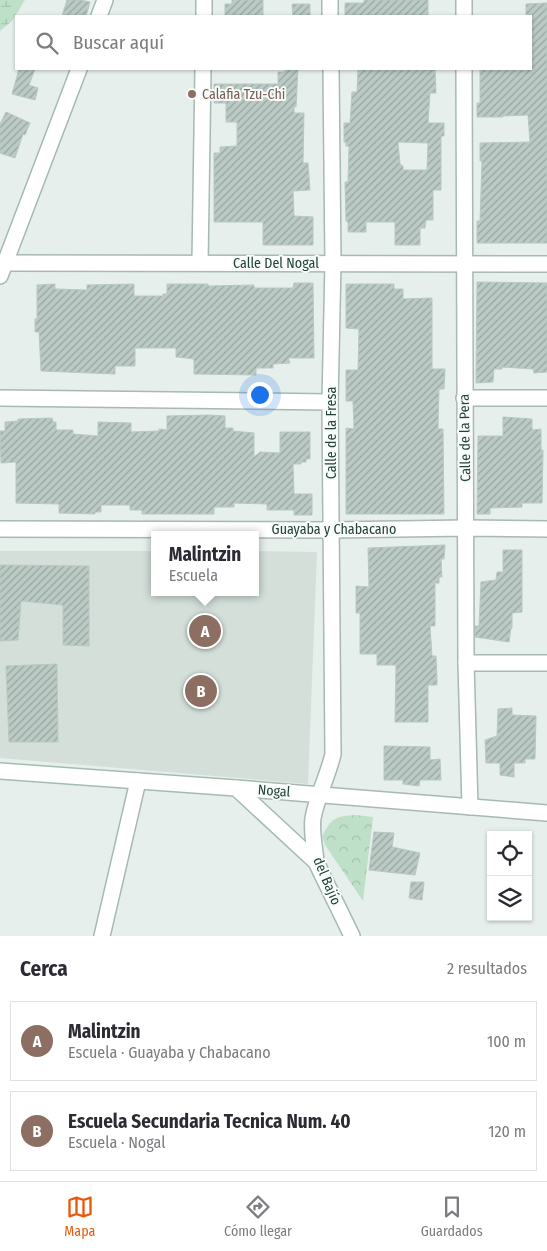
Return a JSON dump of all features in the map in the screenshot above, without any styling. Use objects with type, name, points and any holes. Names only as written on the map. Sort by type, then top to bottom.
[{"type":"street","points":[[99,15],[106,0]]},
{"type":"street","points":[[204,0],[204,15]]},
{"type":"street","points":[[330,0],[330,15]]},
{"type":"street","points":[[464,0],[464,15]]},
{"type":"street","points":[[2,269],[79,70]]},
{"type":"street","points":[[200,263],[203,70]]},
{"type":"street","name":"Calle de la Fresa","points":[[320,794],[329,772],[333,754],[330,402],[333,263],[330,70]]},
{"type":"street","name":"Calle de la Pera","points":[[464,70],[466,663],[470,807]]},
{"type":"street","name":"Calle Del Nogal","points":[[2,269],[200,263],[547,264]]},
{"type":"street","points":[[0,398],[330,402]]},
{"type":"street","points":[[464,398],[547,398]]},
{"type":"street","name":"Guayaba y Chabacano","points":[[0,529],[547,529]]},
{"type":"street","points":[[466,663],[547,663]]},
{"type":"street","name":"Nogal","points":[[0,772],[320,794],[547,813]]},
{"type":"street","points":[[102,936],[138,781]]},
{"type":"street","points":[[236,788],[316,862]]},
{"type":"street","name":"del Bajío","points":[[320,794],[313,820],[316,862],[352,936]]},
{"type":"shaded area","points":[[0,551],[151,551],[151,596],[259,596],[259,551],[317,552],[308,784],[0,758]]},
{"type":"green space","points":[[0,0],[25,0],[12,21],[0,31]]},
{"type":"green space","points":[[356,815],[373,817],[363,901],[325,845],[322,836],[335,819]]},
{"type":"building","points":[[67,0],[90,2],[86,15],[62,15]]},
{"type":"building","points":[[232,0],[263,0],[263,15],[225,15],[225,4],[232,4]]},
{"type":"building","points":[[364,0],[428,0],[428,15],[345,15],[345,3],[364,3]]},
{"type":"building","points":[[547,3],[547,243],[477,243],[477,221],[480,221],[482,161],[480,161],[480,143],[530,142],[528,115],[477,117],[477,103],[480,103],[480,70],[532,70],[532,15],[526,15],[526,4]]},
{"type":"building","points":[[292,4],[310,4],[310,15],[293,15]]},
{"type":"building","points":[[19,70],[35,70],[29,85],[38,88],[35,100],[12,94]]},
{"type":"building","points":[[285,70],[298,70],[294,113],[304,113],[303,163],[308,163],[310,190],[293,191],[294,216],[313,217],[313,245],[263,245],[263,222],[214,222],[214,153],[220,153],[220,147],[237,146],[237,122],[226,122],[226,103],[214,103],[214,84],[278,84],[278,72],[285,72]]},
{"type":"building","points":[[358,70],[435,70],[436,93],[430,93],[428,123],[444,123],[444,136],[441,136],[441,190],[433,190],[433,220],[426,220],[425,228],[420,228],[420,245],[395,245],[395,222],[366,222],[366,232],[348,232],[345,182],[348,182],[349,146],[346,146],[346,142],[344,142],[344,123],[350,123],[352,92],[357,92]],"holes":[[[398,142],[428,143],[427,170],[403,170],[403,166],[400,164]]]},
{"type":"building","points":[[6,112],[30,123],[25,135],[23,134],[15,158],[0,153],[0,124]]},
{"type":"building","points":[[477,282],[547,283],[547,372],[534,373],[533,369],[502,367],[502,369],[494,369],[493,382],[476,383]]},
{"type":"building","points":[[294,283],[313,283],[314,358],[288,358],[290,363],[273,364],[273,368],[256,368],[256,375],[194,374],[194,359],[176,357],[176,348],[135,348],[135,366],[115,366],[115,374],[41,371],[39,332],[35,332],[37,285],[55,284],[55,289],[87,290],[87,285],[134,284],[134,296],[163,296],[163,294],[167,294],[167,284],[208,284],[208,286],[254,285],[254,288],[293,288]]},
{"type":"building","points":[[346,284],[394,284],[394,289],[403,289],[403,299],[432,298],[432,369],[445,369],[444,389],[439,389],[438,429],[443,429],[444,514],[346,514],[346,428],[354,429],[353,401],[346,401],[346,370],[358,370],[359,329],[346,328]]},
{"type":"building","points":[[167,416],[225,416],[225,428],[233,428],[233,431],[254,433],[254,457],[260,452],[280,453],[280,432],[310,432],[310,459],[306,459],[306,462],[301,462],[301,464],[293,464],[294,494],[312,494],[312,515],[294,515],[294,510],[267,510],[267,504],[234,503],[234,507],[214,507],[214,514],[142,514],[142,510],[130,510],[130,505],[101,505],[101,512],[95,512],[95,514],[59,513],[59,504],[16,503],[16,462],[1,463],[0,431],[5,431],[5,422],[18,421],[18,419],[52,418],[53,422],[56,422],[56,430],[73,430],[73,434],[98,436],[98,422],[131,423],[131,432],[159,431],[159,429],[167,430]]},
{"type":"building","points":[[503,417],[532,419],[532,430],[541,429],[541,450],[543,450],[542,503],[522,503],[522,507],[490,508],[490,514],[477,514],[478,436],[503,436]]},
{"type":"building","points":[[445,545],[444,559],[441,559],[442,577],[439,577],[439,583],[435,583],[435,626],[430,626],[432,656],[436,656],[437,685],[428,685],[428,722],[395,722],[396,665],[377,665],[377,654],[360,654],[360,613],[356,613],[356,586],[369,587],[368,548]]},
{"type":"building","points":[[503,550],[522,550],[522,612],[512,613],[512,628],[509,642],[475,637],[475,626],[479,626],[481,582],[496,580],[497,572],[503,572]]},
{"type":"building","points":[[0,565],[89,566],[89,646],[63,645],[63,605],[21,601],[18,640],[0,641]]},
{"type":"building","points":[[57,664],[58,742],[9,742],[6,666]]},
{"type":"building","points":[[512,708],[512,715],[536,716],[535,759],[525,759],[525,763],[514,763],[514,777],[500,775],[500,763],[486,763],[485,740],[497,736],[498,709]]},
{"type":"building","points":[[384,746],[430,747],[430,760],[440,759],[441,780],[420,780],[419,786],[403,784],[403,780],[384,780]]},
{"type":"building","points":[[374,832],[394,833],[392,847],[420,853],[415,875],[369,870]]},
{"type":"building","points":[[411,882],[424,882],[422,900],[409,898]]},
{"type":"place","name":"Calafia Tzu-Chi","points":[[192,94]]},
{"type":"place","name":"Malintzin","points":[[205,631]]},
{"type":"place","name":"Escuela Secundaria Tecnica Num. 40","points":[[201,691]]}]
